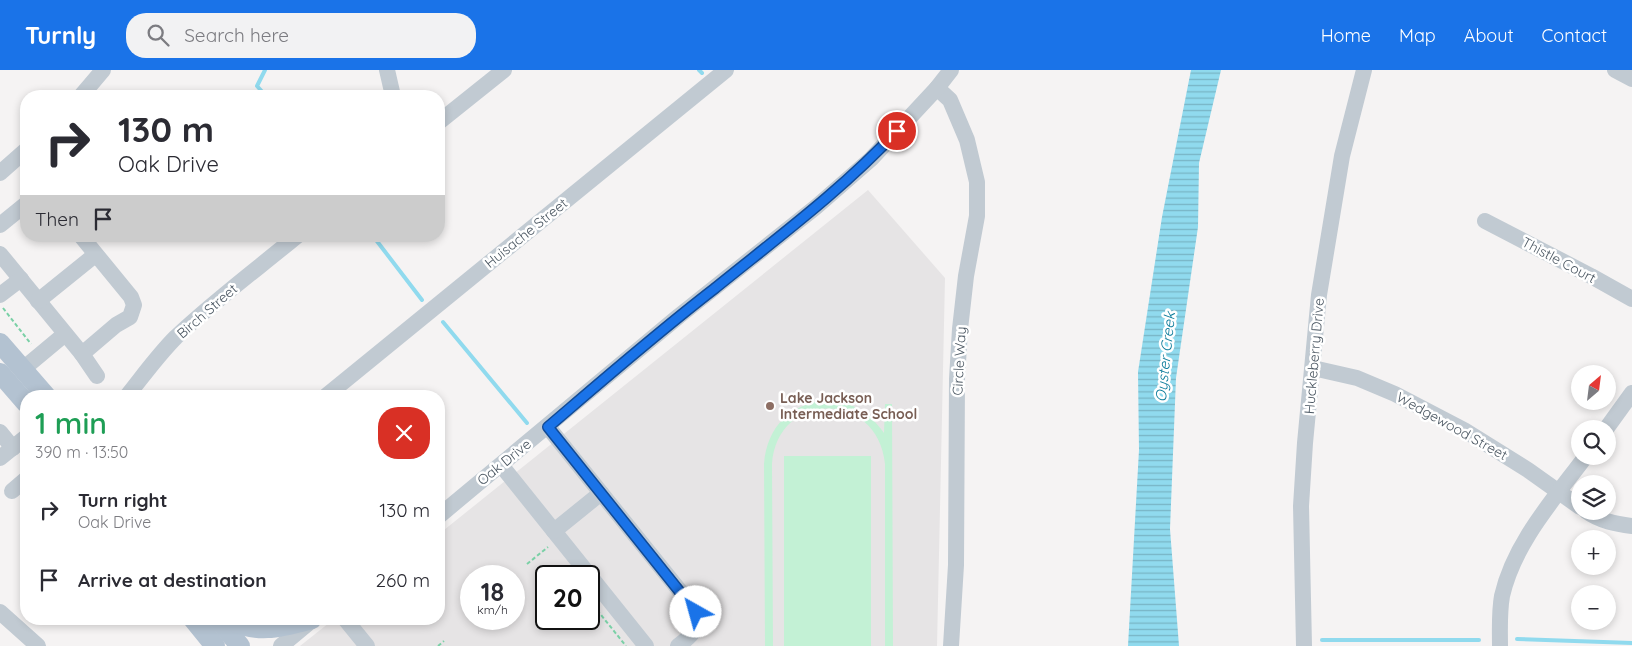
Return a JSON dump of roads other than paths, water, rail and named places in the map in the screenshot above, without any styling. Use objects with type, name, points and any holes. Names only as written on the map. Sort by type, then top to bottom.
[{"type":"main road","points":[[0,343],[8,378],[20,395]]},
{"type":"main road","points":[[8,378],[33,390]]},
{"type":"main road","points":[[198,625],[215,646]]},
{"type":"main road","points":[[223,625],[240,646]]},
{"type":"main road","points":[[238,625],[249,628],[278,628],[290,625]]},
{"type":"street","points":[[387,70],[392,90]]},
{"type":"street","points":[[445,117],[504,70]]},
{"type":"street","name":"Huisache Street","points":[[333,390],[726,70]]},
{"type":"street","name":"Oak Drive","points":[[445,511],[679,316],[816,207],[871,160],[937,88],[950,70]]},
{"type":"street","name":"Huckleberry Drive","points":[[1304,646],[1302,506],[1305,443],[1319,295],[1342,156],[1364,70]]},
{"type":"street","points":[[1614,70],[1632,79]]},
{"type":"street","points":[[86,90],[101,71]]},
{"type":"street","name":"Circle Way","points":[[937,88],[950,100],[968,140],[977,182],[977,216],[966,276],[957,379],[956,565],[952,646]]},
{"type":"street","points":[[0,173],[20,161]]},
{"type":"street","points":[[0,226],[20,209]]},
{"type":"street","name":"Thistle Court","points":[[1485,221],[1592,276],[1632,299]]},
{"type":"street","points":[[82,354],[116,325],[130,317],[134,305],[131,297],[85,242]]},
{"type":"street","name":"Birch Street","points":[[132,390],[176,338],[290,242]]},
{"type":"street","points":[[0,254],[82,354],[97,376]]},
{"type":"street","points":[[38,301],[95,254]]},
{"type":"street","points":[[0,295],[21,279]]},
{"type":"street","points":[[8,378],[65,334]]},
{"type":"street","name":"Wedgewood Street","points":[[1313,368],[1358,378],[1395,394],[1464,430],[1528,470],[1571,501]]},
{"type":"street","points":[[1613,420],[1632,394]]},
{"type":"street","points":[[548,427],[696,612],[697,623],[692,635],[678,646]]},
{"type":"street","points":[[0,432],[13,448]]},
{"type":"street","points":[[0,458],[20,442]]},
{"type":"street","points":[[500,465],[646,646]]},
{"type":"street","points":[[1500,646],[1502,597],[1519,551],[1533,528],[1579,465]]},
{"type":"street","points":[[12,491],[20,484]]},
{"type":"street","points":[[557,535],[601,493]]},
{"type":"street","points":[[1604,520],[1632,526]]},
{"type":"street","points":[[0,612],[38,646]]},
{"type":"street","points":[[281,646],[306,625]]},
{"type":"street","points":[[350,625],[367,646]]},
{"type":"water","name":"Oyster Creek","points":[[1191,70],[1221,70],[1199,163],[1198,227],[1176,378],[1170,529],[1179,646],[1128,646],[1139,450],[1138,372],[1162,217]]},
{"type":"waterway","points":[[261,90],[257,86],[265,70]]},
{"type":"waterway","points":[[699,70],[702,73]]},
{"type":"waterway","points":[[378,242],[422,300]]},
{"type":"waterway","points":[[443,322],[527,423]]},
{"type":"waterway","points":[[1517,639],[1632,643]]},
{"type":"waterway","points":[[1322,640],[1479,640]]},
{"type":"place","name":"Lake Jackson Intermediate School","points":[[770,406]]}]
